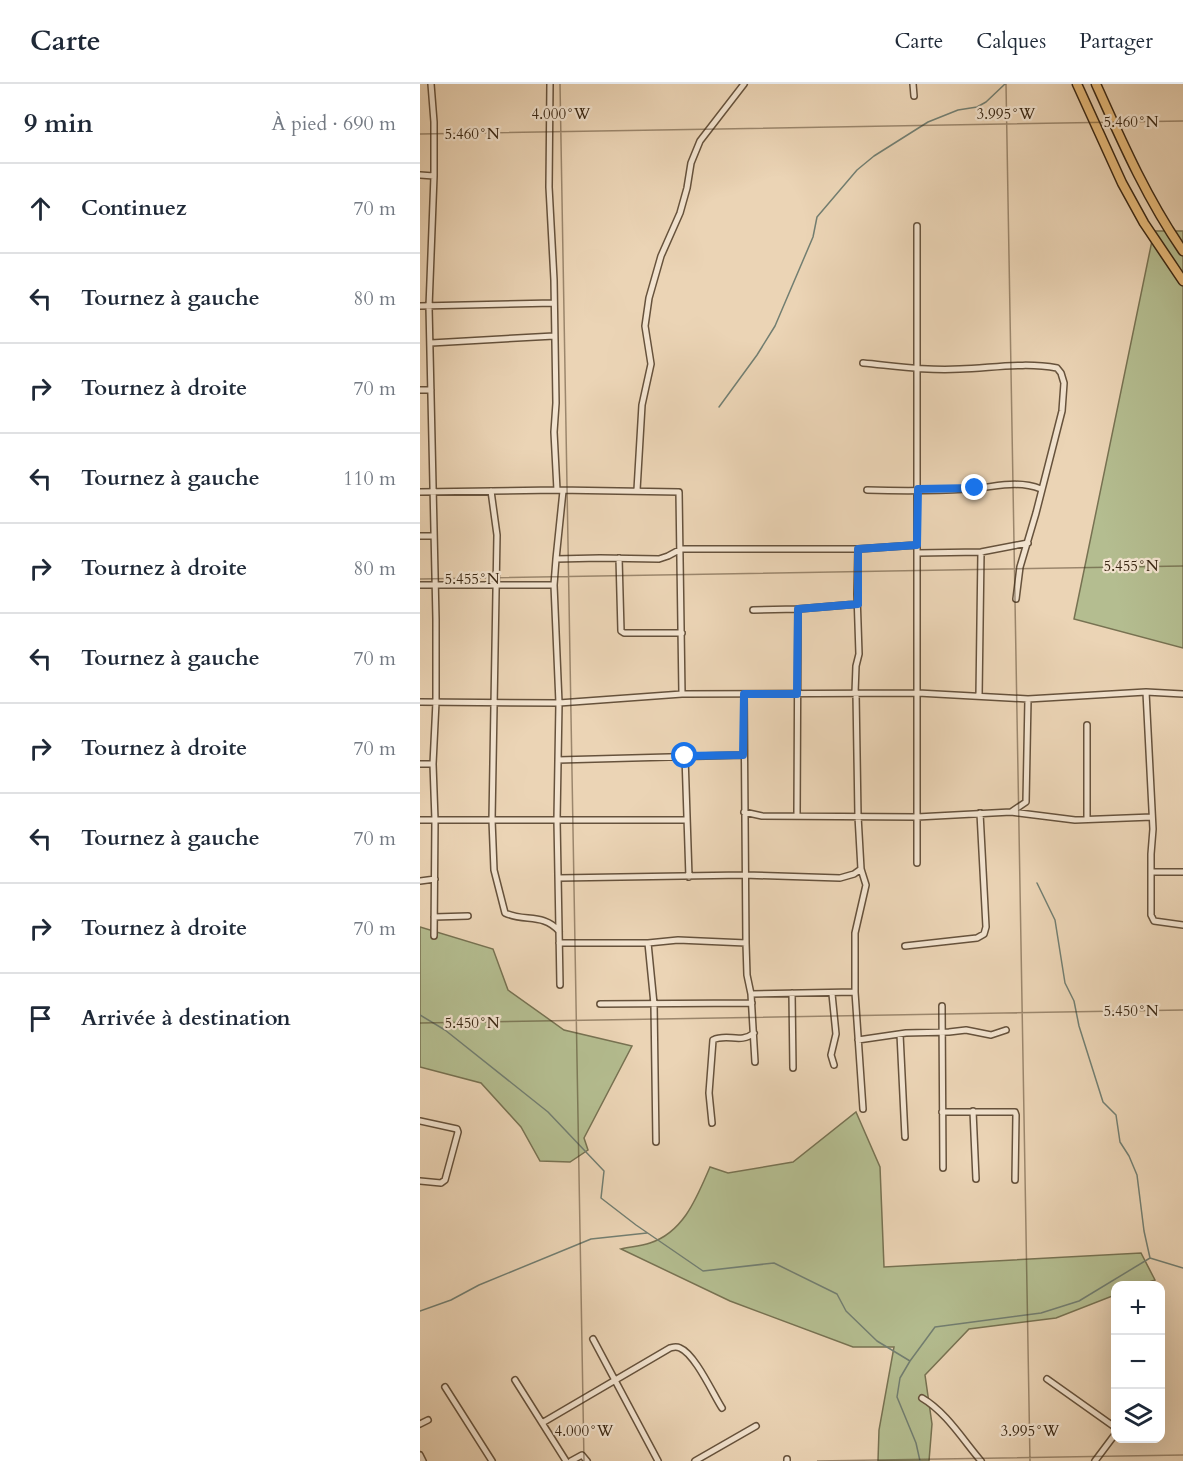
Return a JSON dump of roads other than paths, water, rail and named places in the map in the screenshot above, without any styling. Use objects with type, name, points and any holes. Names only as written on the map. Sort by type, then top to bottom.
[{"type":"highway","points":[[1077,84],[1122,183],[1144,223],[1183,281]]},
{"type":"highway","points":[[1096,84],[1135,170],[1162,220],[1183,251]]},
{"type":"street","points":[[431,84],[434,176],[429,307],[436,585],[436,702],[433,764],[434,936]]},
{"type":"street","points":[[550,84],[549,187],[556,403],[554,424],[560,491],[554,585],[559,703],[557,820],[560,878],[560,985]]},
{"type":"street","points":[[637,490],[642,405],[651,364],[645,326],[649,298],[661,256],[680,213],[700,141],[744,84]]},
{"type":"street","points":[[913,84],[914,96]]},
{"type":"street","points":[[420,175],[434,176]]},
{"type":"street","points":[[916,226],[917,863]]},
{"type":"street","points":[[420,306],[554,303]]},
{"type":"street","points":[[431,343],[554,336]]},
{"type":"street","points":[[863,363],[918,369],[1010,366],[1057,368],[1061,373],[1064,383],[1062,411],[1020,567],[1016,599]]},
{"type":"street","points":[[420,390],[431,390]]},
{"type":"street","points":[[867,490],[967,489],[1021,483],[1041,489]]},
{"type":"street","points":[[420,492],[637,490],[679,492],[682,694]]},
{"type":"street","points":[[491,491],[497,535],[492,820],[494,870],[505,913],[511,916],[547,920],[559,931]]},
{"type":"street","points":[[420,536],[434,536]]},
{"type":"street","points":[[918,553],[981,552],[1028,543]]},
{"type":"street","points":[[556,560],[659,559],[681,549],[858,549],[917,545]]},
{"type":"street","points":[[858,549],[859,654],[856,666],[858,816],[861,869],[866,885],[855,933],[855,992],[863,1109]]},
{"type":"street","points":[[979,696],[981,552]]},
{"type":"street","points":[[619,558],[621,631],[624,633],[682,633]]},
{"type":"street","points":[[420,585],[554,585]]},
{"type":"street","points":[[753,610],[858,604]]},
{"type":"street","points":[[797,815],[798,609]]},
{"type":"street","points":[[420,702],[559,703],[682,694],[918,693],[1028,699],[1146,692],[1183,694]]},
{"type":"street","points":[[1146,692],[1153,829],[1152,919],[1183,925]]},
{"type":"street","points":[[744,694],[746,943],[755,1062]]},
{"type":"street","points":[[1011,812],[1026,802],[1028,699]]},
{"type":"street","points":[[1087,725],[1087,819]]},
{"type":"street","points":[[558,760],[743,755]]},
{"type":"street","points":[[685,756],[689,877]]},
{"type":"street","points":[[420,764],[433,764]]},
{"type":"street","points":[[744,812],[762,816],[917,817],[1011,812],[1075,819],[1152,817]]},
{"type":"street","points":[[905,946],[977,938],[984,934],[986,927],[981,813]]},
{"type":"street","points":[[420,820],[686,820]]},
{"type":"street","points":[[560,878],[744,875],[840,878],[854,874],[861,869]]},
{"type":"street","points":[[1151,872],[1183,872]]},
{"type":"street","points":[[420,881],[435,879]]},
{"type":"street","points":[[434,917],[468,916]]},
{"type":"street","points":[[559,943],[648,943],[686,940],[746,943]]},
{"type":"street","points":[[648,943],[654,1004],[656,1142]]},
{"type":"street","points":[[751,994],[855,992]]},
{"type":"street","points":[[792,993],[793,1068]]},
{"type":"street","points":[[832,994],[836,1034],[831,1054],[834,1065]]},
{"type":"street","points":[[600,1004],[752,1003]]},
{"type":"street","points":[[942,1006],[942,1168]]},
{"type":"street","points":[[858,1040],[941,1031],[970,1030],[991,1035],[1006,1030]]},
{"type":"street","points":[[712,1123],[709,1103],[713,1040],[723,1037],[745,1039],[753,1033]]},
{"type":"street","points":[[900,1034],[905,1137]]},
{"type":"street","points":[[973,1111],[976,1179]]},
{"type":"street","points":[[942,1112],[1015,1112],[1015,1180]]},
{"type":"street","points":[[420,1121],[457,1129],[458,1132],[445,1180],[441,1183],[420,1181]]},
{"type":"street","points":[[593,1339],[658,1461]]},
{"type":"street","points":[[542,1422],[670,1348],[680,1348],[693,1360],[722,1408]]},
{"type":"street","points":[[1047,1379],[1111,1424]]},
{"type":"street","points":[[515,1380],[566,1461]]},
{"type":"street","points":[[445,1387],[492,1461]]},
{"type":"street","points":[[922,1398],[942,1413],[981,1461]]},
{"type":"street","points":[[420,1424],[428,1420]]},
{"type":"street","points":[[695,1461],[756,1426]]},
{"type":"street","points":[[1095,1461],[1111,1440]]},
{"type":"street","points":[[420,1455],[423,1461]]},
{"type":"street","points":[[572,1461],[582,1455],[587,1461]]},
{"type":"waterway","points":[[719,407],[775,326],[813,237],[817,217],[857,170],[874,156],[928,122],[986,102],[1005,84]]},
{"type":"waterway","points":[[1037,883],[1055,920],[1065,983],[1074,1001],[1079,1026],[1103,1102],[1116,1115],[1120,1142],[1137,1175],[1150,1258]]},
{"type":"waterway","points":[[420,1015],[445,1030],[548,1112],[604,1171],[601,1198],[636,1225],[703,1271],[774,1263],[837,1294],[846,1311],[877,1341],[910,1361]]},
{"type":"waterway","points":[[420,1311],[451,1300],[479,1285],[591,1239],[647,1233]]},
{"type":"waterway","points":[[920,1461],[916,1443],[897,1397],[900,1378],[935,1327],[1041,1313],[1079,1301],[1150,1258],[1183,1268]]}]
